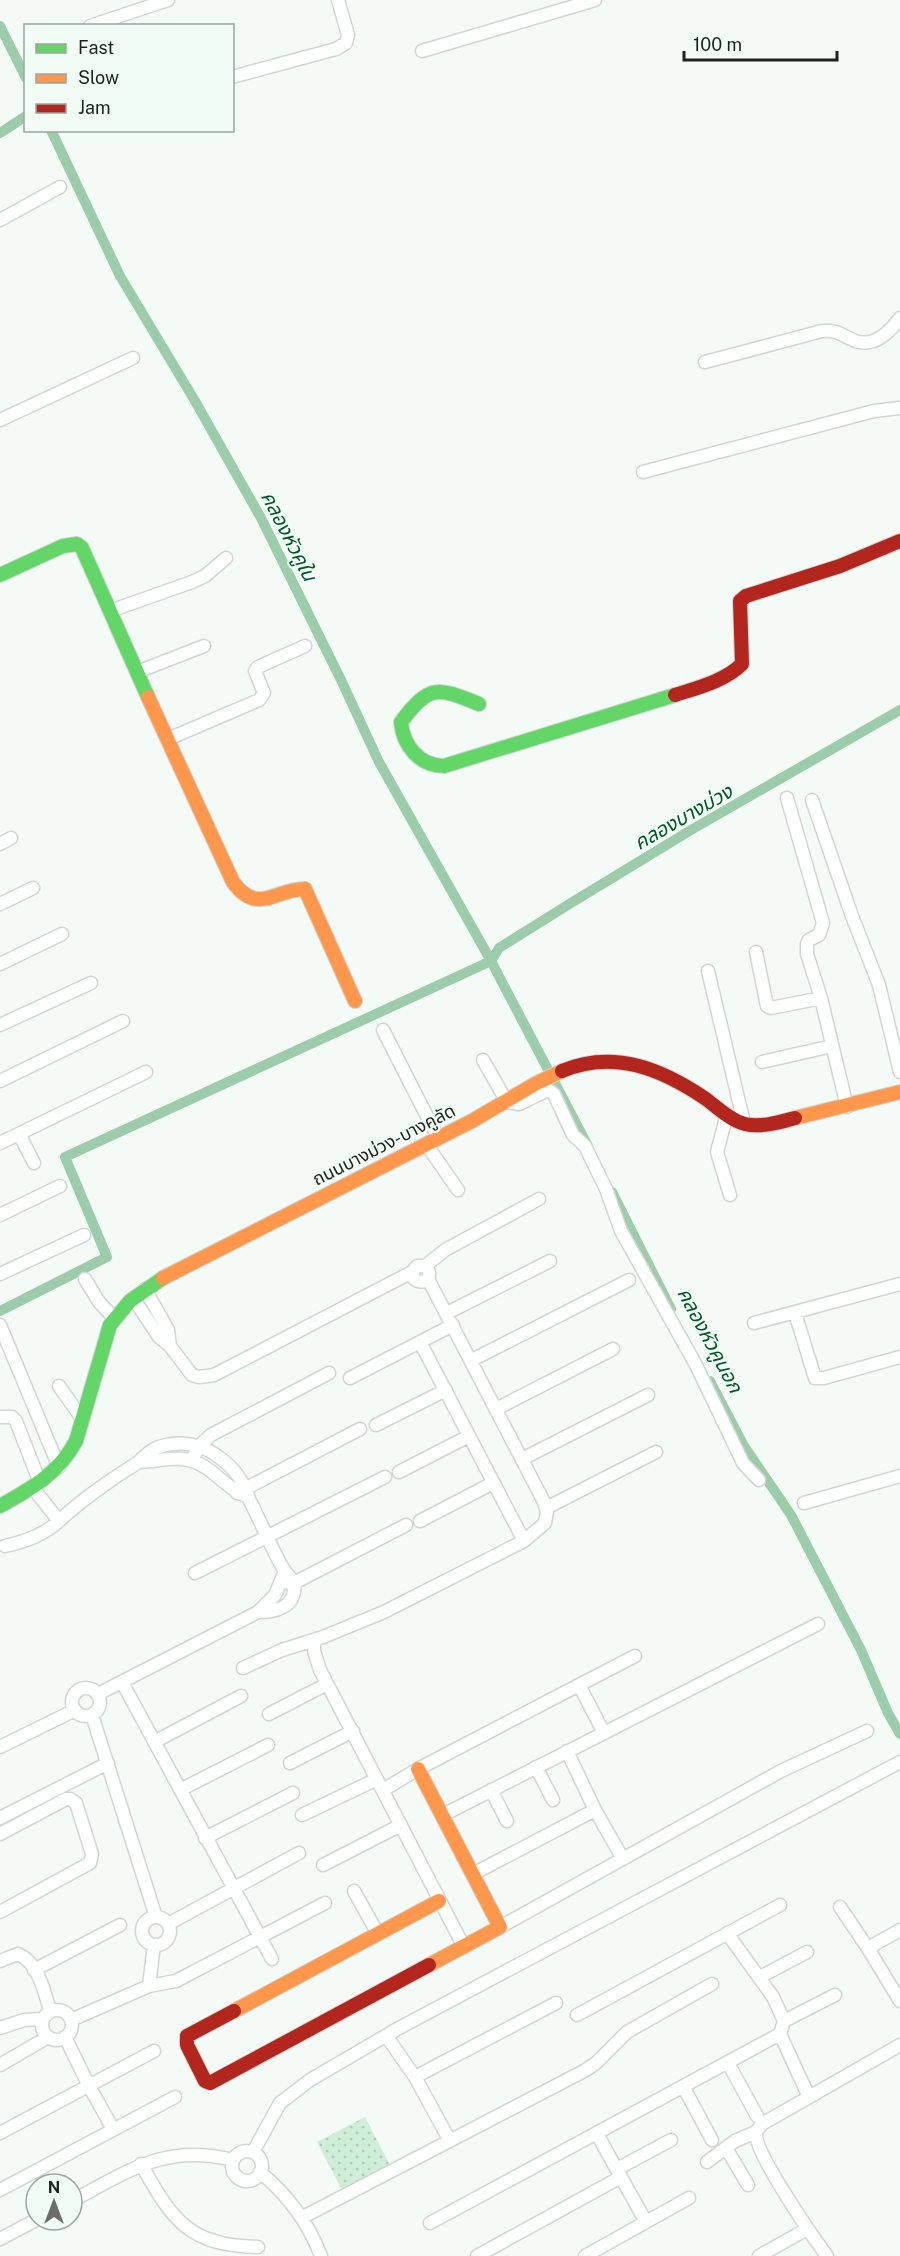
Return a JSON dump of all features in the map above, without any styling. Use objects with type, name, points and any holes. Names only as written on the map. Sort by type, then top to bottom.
[{"type":"street","points":[[96,24],[168,0]]},
{"type":"street","points":[[234,76],[336,49],[346,43],[348,35],[338,0]]},
{"type":"street","points":[[422,51],[595,0]]},
{"type":"street","points":[[0,220],[60,187]]},
{"type":"street","points":[[705,362],[822,331],[832,330],[859,342],[866,342],[890,332],[900,318]]},
{"type":"street","points":[[0,420],[133,358]]},
{"type":"street","points":[[643,472],[874,411],[900,408]]},
{"type":"street","points":[[479,704],[448,692],[437,690],[426,694],[401,722],[404,737],[416,758],[427,765],[439,768],[456,764],[493,750],[700,687],[735,671],[742,664],[739,612],[740,601],[746,596],[840,566],[900,541]]},
{"type":"street","points":[[0,575],[63,546],[77,544],[82,548],[238,890],[247,898],[258,900],[278,896],[287,891],[305,889],[356,1001]]},
{"type":"street","points":[[110,611],[192,582],[205,576],[226,558]]},
{"type":"street","points":[[137,672],[204,646]]},
{"type":"street","points":[[168,739],[260,700],[264,693],[255,671],[258,667],[305,646]]},
{"type":"street","points":[[787,798],[823,923],[819,934],[809,940],[807,954],[821,998],[847,1107]]},
{"type":"street","points":[[812,800],[852,916],[877,977],[900,1072]]},
{"type":"street","points":[[0,904],[33,888]]},
{"type":"street","points":[[0,964],[62,934]]},
{"type":"street","points":[[756,952],[767,1006],[771,1008],[821,998]]},
{"type":"street","points":[[708,971],[744,1124],[777,1123],[900,1092]]},
{"type":"street","points":[[0,1025],[91,983]]},
{"type":"street","points":[[0,1081],[123,1022]]},
{"type":"street","points":[[383,1030],[432,1141],[458,1190]]},
{"type":"street","points":[[762,1062],[832,1046]]},
{"type":"street","points":[[483,1060],[507,1102],[519,1104],[546,1091],[554,1094],[573,1135],[585,1146],[603,1182],[621,1231],[640,1268],[696,1365],[744,1462],[759,1480]]},
{"type":"street","name":"ถนนบางม่วง-บางคูลัด","points":[[0,1506],[36,1486],[59,1467],[74,1447],[107,1332],[114,1318],[133,1298],[145,1289],[254,1230],[432,1141],[507,1102],[537,1083],[568,1069],[604,1060],[648,1067],[697,1094],[744,1124]]},
{"type":"street","points":[[0,1143],[146,1072]]},
{"type":"street","points":[[727,1114],[717,1152],[730,1195]]},
{"type":"street","points":[[19,1134],[34,1163]]},
{"type":"street","points":[[0,1215],[60,1186]]},
{"type":"street","points":[[133,1298],[159,1337],[170,1346],[192,1375],[199,1377],[214,1375],[412,1272],[417,1266],[425,1266],[445,1250],[539,1199]]},
{"type":"street","points":[[0,1274],[84,1235]]},
{"type":"street","points":[[447,1313],[550,1262]]},
{"type":"street","points":[[412,1272],[417,1282],[425,1282],[430,1272],[425,1266]]},
{"type":"street","points":[[85,1279],[99,1302],[114,1318]]},
{"type":"street","points":[[243,1668],[282,1650],[314,1640],[384,1612],[524,1541],[544,1522],[546,1508],[472,1360],[428,1279]]},
{"type":"street","points":[[472,1360],[629,1280]]},
{"type":"street","points":[[754,1323],[900,1284]]},
{"type":"street","points":[[145,1289],[168,1330],[170,1346]]},
{"type":"street","points":[[795,1313],[815,1378],[824,1378],[900,1357]]},
{"type":"street","points":[[0,1325],[59,1467]]},
{"type":"street","points":[[350,1378],[453,1325]]},
{"type":"street","points":[[420,1342],[524,1541]]},
{"type":"street","points":[[496,1409],[613,1349]]},
{"type":"street","points":[[192,1460],[199,1446],[211,1435],[329,1373]]},
{"type":"street","points":[[59,1386],[83,1420]]},
{"type":"street","points":[[376,1425],[446,1390]]},
{"type":"street","points":[[522,1459],[648,1395]]},
{"type":"street","points":[[0,1417],[12,1417],[16,1421],[36,1486],[59,1521]]},
{"type":"street","points":[[244,1493],[360,1429]]},
{"type":"street","points":[[399,1472],[469,1436]]},
{"type":"street","points":[[5,1546],[20,1543],[54,1526],[90,1495],[138,1462],[148,1452],[176,1443],[199,1446],[223,1460],[294,1583],[294,1592],[286,1605],[277,1611],[258,1612]]},
{"type":"street","points":[[546,1508],[656,1452]]},
{"type":"street","points":[[138,1462],[178,1458],[192,1460],[244,1493]]},
{"type":"street","points":[[804,1503],[900,1476]]},
{"type":"street","points":[[195,1573],[385,1477]]},
{"type":"street","points":[[420,1521],[493,1483]]},
{"type":"street","points":[[281,1584],[294,1583],[406,1525]]},
{"type":"street","points":[[98,1694],[258,1612],[275,1595],[285,1570]]},
{"type":"street","points":[[443,1815],[818,1624]]},
{"type":"street","points":[[314,1640],[316,1660],[327,1684],[464,1947]]},
{"type":"street","points":[[302,1815],[418,1769],[635,1656]]},
{"type":"street","points":[[122,1682],[272,1959]]},
{"type":"street","points":[[269,1714],[327,1684]]},
{"type":"street","points":[[579,1685],[604,1732]]},
{"type":"street","points":[[89,1688],[98,1694],[100,1706],[92,1715],[82,1715],[75,1710],[72,1699],[78,1690],[89,1688]]},
{"type":"street","points":[[154,1742],[241,1696]]},
{"type":"street","points":[[0,1747],[75,1710]]},
{"type":"street","points":[[92,1715],[156,1917]]},
{"type":"street","points":[[290,1763],[353,1731]]},
{"type":"street","points":[[439,1900],[187,2036],[187,2045],[205,2081],[210,2083],[216,2081],[464,1947],[485,1933],[500,1927],[781,1771],[867,1731]]},
{"type":"street","points":[[180,1790],[268,1745]]},
{"type":"street","points":[[567,1751],[595,1810],[623,1859]]},
{"type":"street","points":[[0,1818],[108,1763]]},
{"type":"street","points":[[253,2152],[280,2103],[292,2092],[431,2012],[898,1763]]},
{"type":"street","points":[[536,1767],[554,1800]]},
{"type":"street","points":[[418,1769],[500,1927]]},
{"type":"street","points":[[491,1790],[507,1821]]},
{"type":"street","points":[[205,1838],[293,1793]]},
{"type":"street","points":[[0,1834],[70,1799],[76,1803],[92,1854],[90,1863],[0,1912]]},
{"type":"street","points":[[473,1874],[595,1810]]},
{"type":"street","points":[[323,1865],[401,1825]]},
{"type":"street","points":[[168,1924],[299,1853]]},
{"type":"street","points":[[354,1891],[378,1934]]},
{"type":"street","points":[[71,2020],[149,1986],[176,1981],[325,1903]]},
{"type":"street","points":[[577,2015],[780,1905]]},
{"type":"street","points":[[840,1907],[900,2001]]},
{"type":"street","points":[[156,1917],[165,1920],[170,1930],[166,1941],[154,1945],[145,1940],[142,1930],[146,1921],[156,1917]]},
{"type":"street","points":[[34,1970],[120,1926]]},
{"type":"street","points":[[869,1950],[900,1930]]},
{"type":"street","points":[[726,1933],[773,1997],[784,2021],[780,2034],[809,2097]]},
{"type":"street","points":[[149,1986],[154,1945]]},
{"type":"street","points":[[760,1977],[807,1952]]},
{"type":"street","points":[[0,1961],[18,1954],[23,1956],[34,1970],[43,1988],[46,2015],[43,2032],[48,2037],[53,2040],[65,2037],[70,2033],[71,2020],[61,2010],[46,2015],[24,2020],[0,2028]]},
{"type":"street","points":[[303,2217],[586,2070],[627,2032],[712,1984]]},
{"type":"street","points":[[784,2021],[835,1995]]},
{"type":"street","points":[[415,2077],[556,2003]]},
{"type":"street","points":[[430,2223],[684,2088],[780,2034]]},
{"type":"street","points":[[0,2065],[48,2037]]},
{"type":"street","points":[[65,2037],[113,2128]]},
{"type":"street","points":[[387,2037],[415,2077],[450,2141]]},
{"type":"street","points":[[707,2162],[735,2141],[756,2132],[762,2124],[900,2045]]},
{"type":"street","points":[[0,2133],[154,2051]]},
{"type":"street","points":[[728,2063],[757,2116]]},
{"type":"street","points":[[684,2088],[712,2140]]},
{"type":"street","points":[[0,2190],[175,2097]]},
{"type":"street","points":[[756,2132],[758,2145],[807,2229],[827,2256]]},
{"type":"street","points":[[597,2134],[646,2222]]},
{"type":"street","points":[[477,2256],[619,2173],[671,2139]]},
{"type":"street","points":[[726,2148],[748,2185]]},
{"type":"street","points":[[241,2152],[253,2152],[261,2161],[260,2172],[252,2180],[240,2180],[232,2171],[233,2160],[241,2152]]},
{"type":"street","points":[[84,2195],[141,2164],[179,2155],[218,2156],[233,2160]]},
{"type":"street","points":[[141,2164],[163,2204],[177,2220],[203,2237],[223,2244],[258,2247]]},
{"type":"street","points":[[260,2172],[276,2186],[303,2217],[321,2256]]},
{"type":"street","points":[[585,2256],[689,2198]]},
{"type":"street","points":[[0,2239],[24,2226]]},
{"type":"street","points":[[759,2256],[807,2229]]},
{"type":"green space","points":[[365,2117],[390,2165],[342,2190],[317,2142]]},
{"type":"waterway","name":"คลองหัวคูใน","points":[[0,26],[24,74]]},
{"type":"waterway","points":[[0,133],[24,117]]},
{"type":"waterway","name":"คลองหัวคูใน","points":[[52,132],[120,276],[195,401],[261,518],[379,762],[491,961],[588,1146]]},
{"type":"waterway","name":"คลองบางม่วง","points":[[491,961],[499,948],[571,903],[691,830],[900,710]]},
{"type":"waterway","points":[[0,1311],[107,1257],[65,1157],[491,961]]},
{"type":"waterway","name":"คลองหัวคูนอก","points":[[612,1192],[671,1309]]},
{"type":"waterway","name":"คลองหัวคูนอก","points":[[710,1381],[744,1446],[791,1515],[861,1650],[888,1713],[900,1734]]},
{"type":"traffic: fast","points":[[0,575],[63,546],[77,544],[82,548],[148,697]]},
{"type":"traffic: fast","points":[[479,704],[444,692],[427,695],[401,722],[405,739],[420,758],[435,765],[444,766],[675,695]]},
{"type":"traffic: fast","points":[[0,1506],[43,1479],[69,1452],[76,1441],[110,1325],[130,1301],[163,1278]]},
{"type":"traffic: slow","points":[[148,697],[233,882],[242,892],[259,899],[305,889],[355,1001]]},
{"type":"traffic: slow","points":[[163,1278],[472,1121],[562,1071]]},
{"type":"traffic: slow","points":[[795,1118],[900,1092]]},
{"type":"traffic: slow","points":[[418,1769],[500,1927],[429,1965]]},
{"type":"traffic: slow","points":[[234,2011],[439,1901]]},
{"type":"traffic: jam","points":[[675,695],[719,679],[742,664],[740,601],[746,596],[840,566],[900,541]]},
{"type":"traffic: jam","points":[[562,1071],[581,1065],[619,1062],[655,1071],[672,1079],[706,1099],[729,1117],[745,1124],[764,1125],[795,1118]]},
{"type":"traffic: jam","points":[[234,2011],[187,2036],[187,2045],[205,2081],[210,2083],[429,1965]]}]
